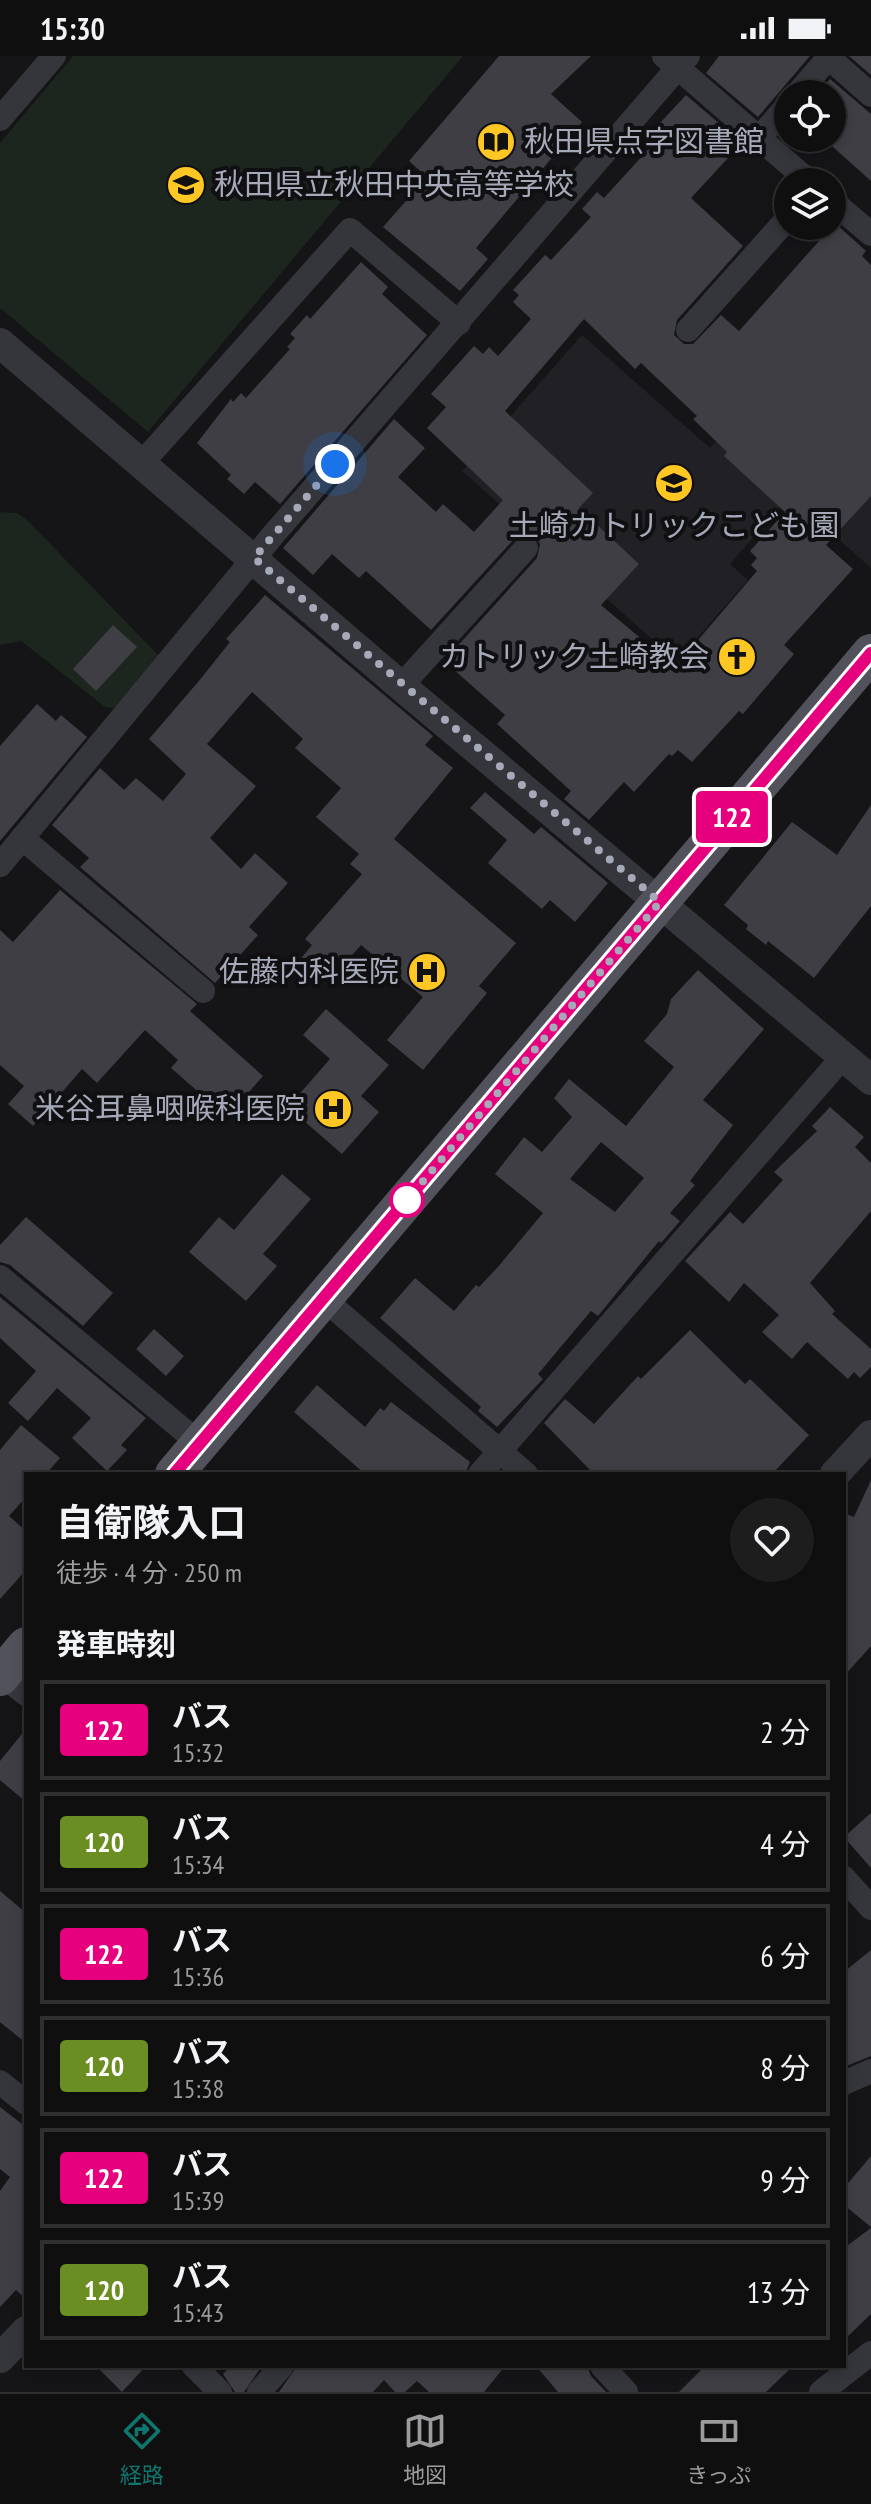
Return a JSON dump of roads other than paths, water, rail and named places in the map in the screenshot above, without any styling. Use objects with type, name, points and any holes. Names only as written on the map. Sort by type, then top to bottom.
[{"type":"main road","points":[[176,1472],[869,658]]},
{"type":"main road","points":[[7,1680],[24,1650]]},
{"type":"street","points":[[0,119],[54,56]]},
{"type":"street","points":[[809,80],[830,57],[871,95]]},
{"type":"street","points":[[1,863],[254,558],[459,323],[677,60],[794,168]]},
{"type":"street","points":[[759,138],[774,121]]},
{"type":"street","points":[[846,213],[871,234]]},
{"type":"street","points":[[142,463],[350,230],[459,323]]},
{"type":"street","points":[[688,330],[774,234]]},
{"type":"street","points":[[0,343],[401,686],[871,1080]]},
{"type":"street","points":[[401,686],[526,548]]},
{"type":"street","points":[[22,838],[203,991]]},
{"type":"street","points":[[482,1472],[843,1057]]},
{"type":"street","points":[[0,1277],[200,1444]]},
{"type":"street","points":[[324,1299],[524,1472]]},
{"type":"street","points":[[837,1472],[871,1435]]},
{"type":"street","points":[[846,1880],[871,1908]]},
{"type":"street","points":[[846,2082],[871,2071]]},
{"type":"street","points":[[0,2082],[24,2101]]},
{"type":"street","points":[[0,2358],[24,2333]]},
{"type":"street","points":[[821,2392],[871,2353]]},
{"type":"street","points":[[196,2368],[220,2392]]},
{"type":"street","points":[[259,2392],[280,2368]]},
{"type":"street","points":[[604,2368],[626,2392]]},
{"type":"place","name":"秋田県点字図書館","points":[[496,142]]},
{"type":"place","name":"秋田県立秋田中央高等学校","points":[[186,185]]},
{"type":"place","name":"土崎カトリックこども園","points":[[674,483]]},
{"type":"place","name":"カトリック土崎教会","points":[[737,657]]},
{"type":"place","name":"佐藤内科医院","points":[[427,972]]},
{"type":"place","name":"米谷耳鼻咽喉科医院","points":[[333,1109]]}]
